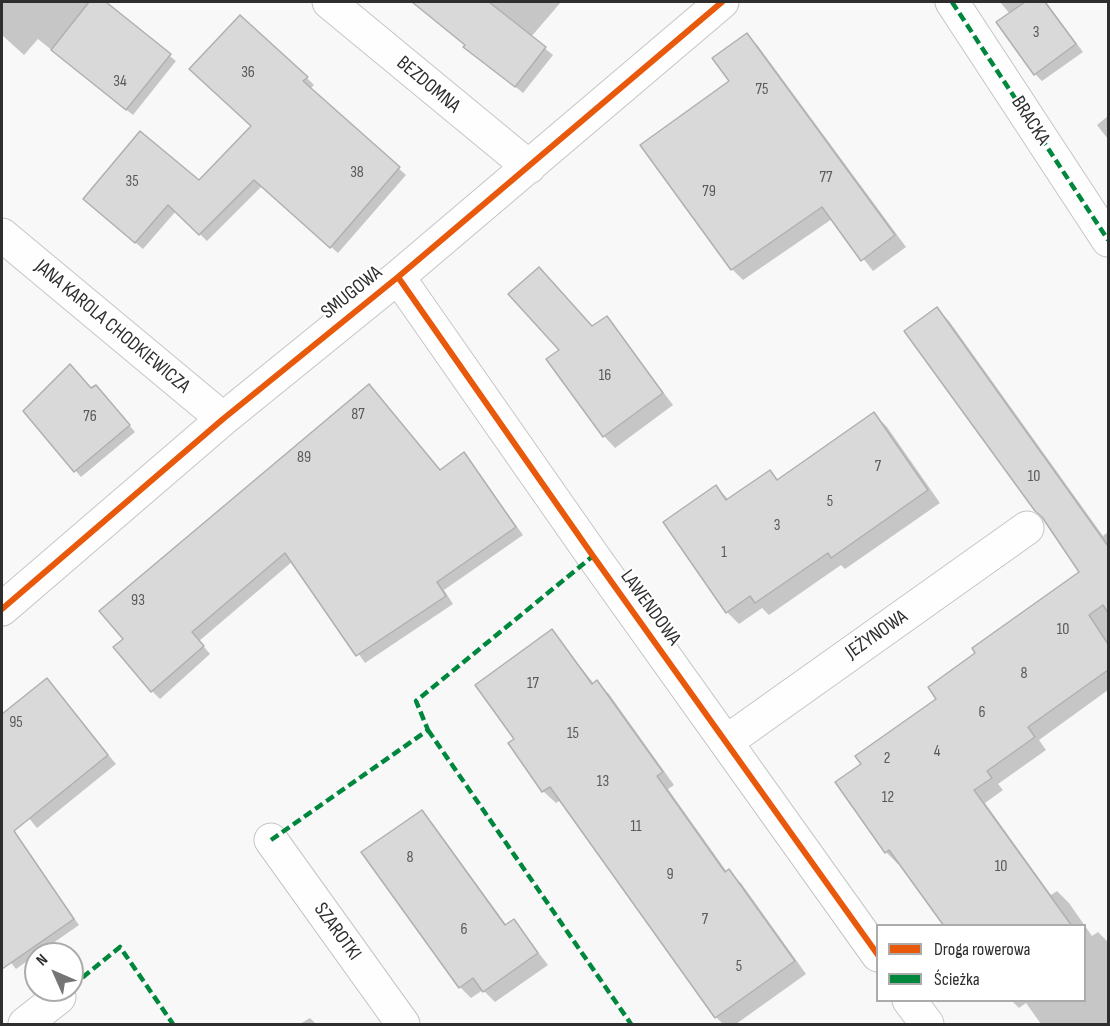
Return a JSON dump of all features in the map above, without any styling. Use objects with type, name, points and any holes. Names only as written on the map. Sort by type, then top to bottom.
[{"type":"street","name":"BEZDOMNA","points":[[329,2],[529,167]]},
{"type":"street","name":"SMUGOWA","points":[[2,609],[223,419],[398,277],[722,2]]},
{"type":"street","name":"BRACKA","points":[[952,2],[1108,240]]},
{"type":"street","name":"JANA KAROLA CHODKIEWICZA","points":[[2,235],[223,419]]},
{"type":"street","name":"LAWENDOWA","points":[[398,277],[592,556],[876,953]]},
{"type":"street","name":"JEŻYNOWA","points":[[726,742],[1027,528]]},
{"type":"street","name":"SZAROTKI","points":[[271,840],[403,1024]]},
{"type":"street","points":[[25,1024],[53,1002]]},
{"type":"building","points":[[89,2],[106,2],[171,54],[126,110],[51,50]]},
{"type":"building","points":[[412,2],[489,2],[546,47],[515,87],[463,47],[465,45]]},
{"type":"building","points":[[1025,2],[1045,2],[1076,44],[1034,75],[996,22]]},
{"type":"building","points":[[240,15],[308,77],[303,81],[400,167],[330,248],[254,180],[199,235],[168,205],[135,243],[83,199],[140,131],[199,180],[251,126],[189,69]]},
{"type":"building","points":[[747,33],[895,235],[861,261],[822,207],[731,270],[640,145],[729,81],[712,58]]},
{"type":"building","points":[[539,267],[592,326],[607,316],[663,393],[603,437],[546,359],[559,350],[508,294]]},
{"type":"building","points":[[937,307],[1108,546],[1108,613],[1103,605],[1089,615],[1108,644],[1108,670],[1028,727],[1035,737],[987,771],[992,778],[974,790],[1071,924],[943,924],[889,850],[885,853],[835,782],[861,764],[855,756],[936,699],[928,687],[975,653],[972,648],[1079,572],[1042,517],[1035,511],[904,331]]},
{"type":"building","points":[[70,364],[91,388],[96,385],[130,425],[74,472],[23,411]]},
{"type":"building","points":[[369,384],[440,470],[464,452],[516,527],[437,582],[446,596],[356,656],[285,553],[192,632],[204,646],[151,692],[113,647],[123,639],[99,611]]},
{"type":"building","points":[[874,412],[928,490],[831,558],[828,553],[755,603],[750,596],[726,613],[663,522],[716,485],[726,500],[770,470],[777,480]]},
{"type":"building","points":[[552,629],[592,684],[597,680],[663,772],[657,776],[725,872],[729,869],[795,961],[715,1018],[550,787],[542,792],[508,743],[514,739],[475,685]]},
{"type":"building","points":[[47,678],[108,755],[14,831],[74,919],[41,942],[24,942],[24,954],[2,969],[2,714]]},
{"type":"building","points":[[422,810],[505,925],[514,919],[538,953],[483,992],[473,978],[459,988],[361,852]]},
{"type":"marked path","points":[[952,2],[1108,240]]},
{"type":"marked path","points":[[271,840],[428,730],[416,701],[593,556]]},
{"type":"marked path","points":[[428,730],[631,1024]]},
{"type":"marked path","points":[[84,976],[120,947],[173,1024]]},
{"type":"cycle path","points":[[2,609],[223,419],[398,277],[722,2]]},
{"type":"cycle path","points":[[398,277],[593,556],[876,952]]}]
